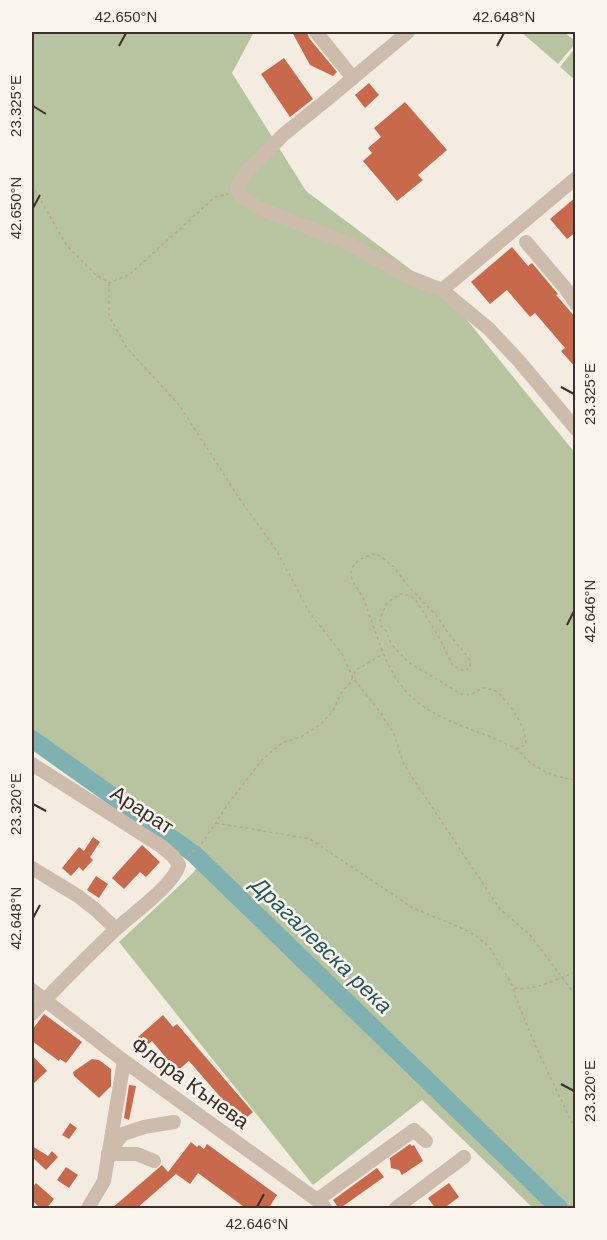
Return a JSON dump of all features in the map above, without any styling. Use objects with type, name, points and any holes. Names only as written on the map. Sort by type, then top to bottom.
[{"type":"street","points":[[316,32],[353,78]]},
{"type":"street","points":[[408,32],[283,135],[243,176],[237,187],[240,196],[261,209],[346,243],[409,277],[442,290],[489,329],[576,429]]},
{"type":"street","points":[[442,290],[522,232],[576,178]]},
{"type":"street","points":[[522,232],[576,304]]},
{"type":"street","name":"Арарат","points":[[32,764],[161,846],[179,864],[177,873],[116,929],[32,1014]]},
{"type":"street","points":[[32,868],[78,896],[116,929]]},
{"type":"street","name":"Флора Кънева","points":[[32,990],[124,1061],[321,1204]]},
{"type":"street","points":[[88,1209],[104,1180],[124,1061]]},
{"type":"street","points":[[108,1154],[123,1134],[144,1127],[174,1122]]},
{"type":"street","points":[[321,1204],[414,1130],[426,1141]]},
{"type":"street","points":[[108,1154],[137,1154],[154,1161]]},
{"type":"street","points":[[396,1209],[464,1157]]},
{"type":"path","points":[[32,185],[67,246],[95,274],[109,284]]},
{"type":"path","points":[[109,284],[129,275],[215,197],[226,194],[240,196]]},
{"type":"path","points":[[109,284],[109,315],[126,347],[180,406],[277,551],[309,612],[342,654],[353,678],[394,734],[402,762],[500,909],[530,935],[576,996]]},
{"type":"path","points":[[516,749],[523,747],[527,739],[521,722],[497,692],[483,688],[467,695],[458,693],[413,666],[392,645],[386,631],[381,626],[380,618],[387,603],[400,594],[408,595],[415,599],[435,629],[453,666],[465,672],[470,667],[470,660],[436,615],[407,585],[394,567],[383,557],[374,554],[358,561],[351,573],[363,598],[383,654],[404,688],[429,710],[448,721],[485,734],[516,749],[542,770],[556,777],[576,780]]},
{"type":"path","points":[[179,864],[203,842],[262,760],[276,747],[301,737],[328,717],[356,670],[383,654]]},
{"type":"path","points":[[216,823],[234,828],[310,838],[414,908],[464,929],[480,939],[490,948],[514,988],[515,996],[536,1047],[576,1131]]},
{"type":"path","points":[[514,988],[526,990],[576,972]]},
{"type":"green space","points":[[32,32],[254,32],[232,73],[306,191],[450,299],[575,453],[575,1208],[533,1208],[422,1100],[313,1185],[119,942],[194,872],[205,854],[32,748]]},
{"type":"green space","points":[[521,32],[564,32],[575,41],[575,44],[558,64]]},
{"type":"green space","points":[[575,48],[575,80],[560,67]]},
{"type":"building","points":[[292,32],[307,32],[309,38],[337,72],[333,76],[310,65]]},
{"type":"building","points":[[284,58],[313,99],[290,117],[261,74]]},
{"type":"building","points":[[369,83],[379,95],[365,108],[355,95]]},
{"type":"building","points":[[405,102],[447,150],[418,175],[423,180],[397,201],[363,161],[372,153],[368,148],[381,137],[374,128]]},
{"type":"building","points":[[576,197],[576,232],[567,239],[550,219]]},
{"type":"building","points":[[512,247],[528,266],[532,263],[576,318],[576,368],[561,351],[565,348],[535,313],[530,317],[507,290],[490,304],[471,282]]},
{"type":"building","points":[[93,837],[100,842],[90,857],[93,860],[83,871],[79,867],[71,876],[62,868],[79,847],[84,851]]},
{"type":"building","points":[[142,845],[160,862],[146,877],[140,872],[124,889],[112,878]]},
{"type":"building","points":[[96,876],[108,884],[99,898],[87,890]]},
{"type":"building","points":[[44,1014],[82,1042],[66,1063],[60,1059],[59,1061],[32,1041],[32,1030]]},
{"type":"building","points":[[163,1015],[173,1027],[177,1024],[253,1112],[246,1118],[240,1111],[236,1115],[189,1061],[177,1071],[152,1041],[146,1046],[138,1037]]},
{"type":"building","points":[[32,1055],[47,1071],[32,1085]]},
{"type":"building","points":[[92,1059],[99,1060],[111,1069],[111,1086],[99,1098],[74,1076],[73,1072]]},
{"type":"building","points":[[129,1085],[136,1086],[129,1120],[124,1118]]},
{"type":"building","points":[[70,1123],[77,1128],[69,1139],[62,1135]]},
{"type":"building","points":[[191,1142],[204,1149],[207,1144],[277,1195],[268,1209],[247,1209],[198,1173],[190,1184],[176,1174],[136,1209],[111,1209],[162,1165],[168,1172]]},
{"type":"building","points":[[410,1144],[414,1145],[423,1161],[402,1175],[399,1170],[391,1168],[390,1158]]},
{"type":"building","points":[[32,1146],[48,1156],[52,1151],[58,1157],[46,1170],[32,1157]]},
{"type":"building","points":[[66,1167],[78,1175],[69,1188],[57,1180]]},
{"type":"building","points":[[377,1168],[384,1177],[339,1209],[333,1200]]},
{"type":"building","points":[[36,1183],[54,1199],[46,1209],[41,1209],[32,1200],[32,1188]]},
{"type":"building","points":[[449,1183],[459,1197],[443,1209],[436,1209],[428,1198]]},
{"type":"waterway","name":"Драгалевска река","points":[[32,739],[194,854],[559,1208]]}]
